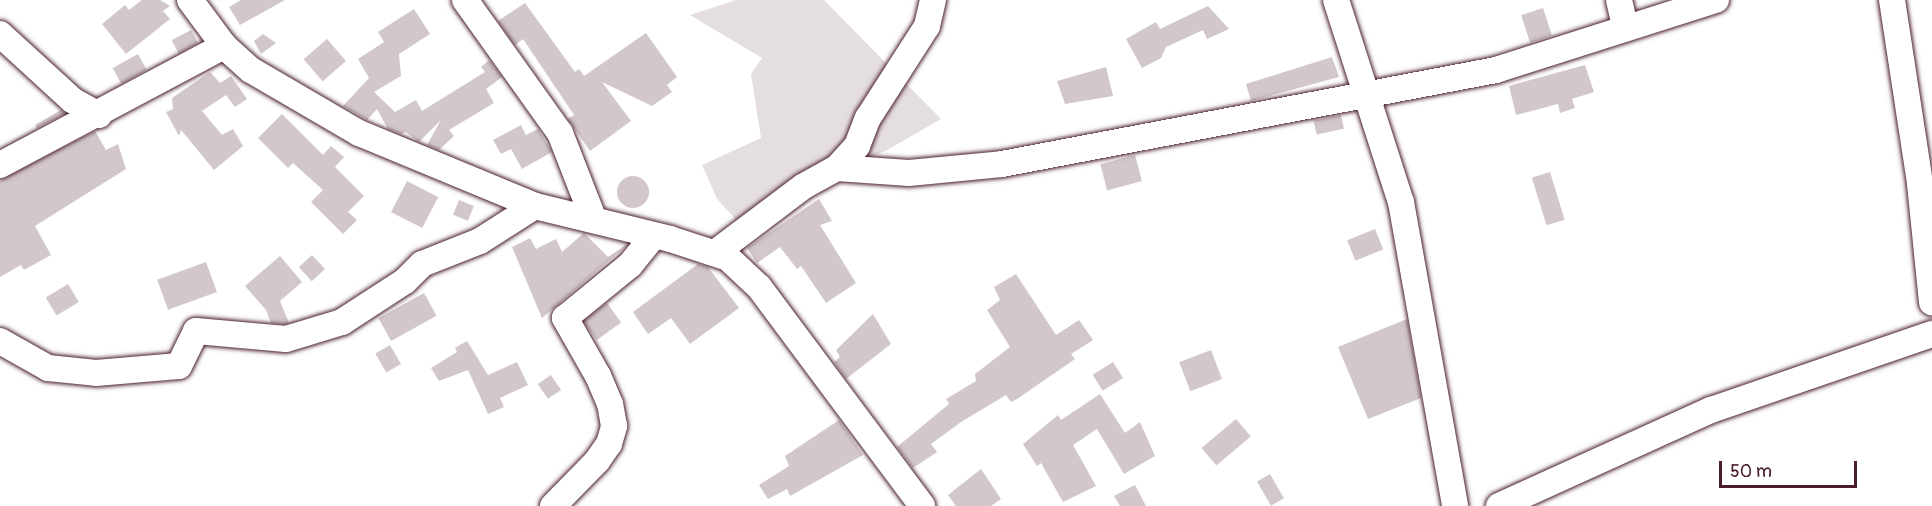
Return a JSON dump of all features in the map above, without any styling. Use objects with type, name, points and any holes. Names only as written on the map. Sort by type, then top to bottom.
[{"type":"street","points":[[190,0],[224,46],[278,89],[359,133],[535,206],[654,235],[728,258],[759,287],[922,506]]},
{"type":"street","points":[[465,0],[560,133],[594,220]]},
{"type":"street","points":[[715,253],[804,186],[837,168],[857,146],[868,118],[927,26],[933,0]]},
{"type":"street","points":[[1336,0],[1401,202],[1412,253],[1455,506]]},
{"type":"street","points":[[1619,0],[1625,27]]},
{"type":"street","points":[[837,168],[909,173],[1002,164],[1496,70],[1625,27],[1716,0]]},
{"type":"street","points":[[1892,0],[1920,184],[1932,302]]},
{"type":"street","points":[[0,34],[72,100],[99,115]]},
{"type":"street","points":[[0,165],[99,115],[224,46]]},
{"type":"street","points":[[0,341],[48,368],[96,373],[179,366],[196,331],[286,339],[342,322],[405,281],[422,264],[480,241],[535,206]]},
{"type":"street","points":[[552,506],[597,461],[609,444],[614,426],[610,404],[598,376],[565,318],[630,265],[654,235]]},
{"type":"street","points":[[1499,506],[1711,410],[1932,334]]},
{"type":"shaded area","points":[[736,0],[824,0],[941,119],[889,149],[737,221],[717,199],[702,165],[761,138],[751,74],[762,58],[690,15]]},
{"type":"building","points":[[142,0],[160,0],[170,6],[163,11],[170,19],[126,54],[102,24],[125,5],[129,10]]},
{"type":"building","points":[[241,0],[285,0],[240,25],[229,7]]},
{"type":"building","points":[[525,3],[575,72],[579,69],[584,76],[646,33],[677,77],[667,85],[672,92],[652,106],[602,82],[631,121],[590,151],[568,119],[574,115],[523,39],[515,45],[498,21]]},
{"type":"building","points":[[1208,6],[1229,29],[1207,39],[1203,30],[1166,47],[1161,58],[1142,68],[1126,39],[1156,22],[1160,29]]},
{"type":"building","points":[[1543,8],[1552,36],[1530,43],[1521,15]]},
{"type":"building","points":[[414,9],[430,34],[399,54],[401,76],[374,92],[395,112],[416,100],[422,111],[485,72],[481,67],[489,60],[502,77],[486,89],[494,103],[449,130],[454,136],[439,150],[427,145],[441,120],[419,142],[406,132],[401,134],[388,129],[377,109],[367,120],[343,106],[369,78],[358,59],[384,42],[378,32]]},
{"type":"building","points":[[191,30],[198,43],[179,54],[172,40]]},
{"type":"building","points":[[263,34],[276,43],[261,54],[254,41]]},
{"type":"building","points":[[327,39],[346,61],[323,81],[304,59]]},
{"type":"building","points":[[138,54],[147,70],[121,84],[113,68]]},
{"type":"building","points":[[1332,57],[1339,77],[1251,101],[1246,84]]},
{"type":"building","points":[[1585,65],[1594,92],[1572,99],[1575,108],[1560,113],[1558,104],[1516,115],[1509,86]]},
{"type":"building","points":[[1106,67],[1113,96],[1065,104],[1057,81]]},
{"type":"building","points":[[210,72],[220,83],[231,76],[247,99],[235,107],[226,95],[202,111],[222,135],[233,129],[243,146],[214,170],[181,130],[179,136],[166,112],[173,109],[172,98]]},
{"type":"building","points":[[61,110],[65,114],[37,128],[35,125]]},
{"type":"building","points":[[282,114],[323,155],[331,146],[344,157],[335,167],[364,196],[348,212],[357,220],[343,234],[311,202],[323,190],[293,163],[288,168],[258,138]]},
{"type":"building","points":[[1341,115],[1344,129],[1317,135],[1314,121]]},
{"type":"building","points":[[521,125],[526,135],[538,129],[552,152],[522,169],[511,149],[501,154],[493,140]]},
{"type":"building","points":[[95,131],[106,150],[118,144],[126,169],[35,226],[51,255],[24,270],[21,265],[0,277],[0,180]]},
{"type":"building","points":[[1135,155],[1142,181],[1107,190],[1100,164]]},
{"type":"building","points":[[1550,172],[1565,220],[1546,225],[1532,178]]},
{"type":"building","points":[[633,176],[644,181],[649,192],[644,203],[633,208],[622,203],[617,192],[622,181]]},
{"type":"building","points":[[407,181],[438,197],[422,228],[391,212]]},
{"type":"building","points":[[819,199],[832,221],[820,225],[856,283],[826,303],[801,266],[797,269],[780,247],[757,263],[747,248]]},
{"type":"building","points":[[459,200],[474,206],[468,221],[453,215]]},
{"type":"building","points":[[1375,229],[1383,249],[1355,261],[1347,240]]},
{"type":"building","points":[[584,233],[608,257],[628,244],[542,318],[512,247],[530,238],[536,249],[556,239],[562,252]]},
{"type":"building","points":[[312,255],[325,269],[312,281],[299,267]]},
{"type":"building","points":[[280,256],[302,282],[280,301],[289,323],[284,324],[271,323],[266,310],[245,286]]},
{"type":"building","points":[[206,262],[217,292],[168,310],[157,280]]},
{"type":"building","points":[[698,264],[708,267],[739,308],[690,344],[671,318],[648,334],[633,312]]},
{"type":"building","points":[[1016,274],[1056,335],[1079,320],[1093,340],[1071,354],[1075,359],[1017,399],[1011,402],[1006,395],[961,422],[931,444],[937,452],[913,468],[897,447],[949,404],[946,399],[976,381],[975,374],[1010,347],[987,310],[1000,300],[994,287]]},
{"type":"building","points":[[68,284],[79,302],[57,315],[46,297]]},
{"type":"building","points":[[424,293],[437,316],[391,341],[379,318]]},
{"type":"building","points":[[607,303],[621,322],[597,340],[583,321]]},
{"type":"building","points":[[873,314],[891,344],[846,379],[834,362],[840,357],[836,350]]},
{"type":"building","points":[[1407,319],[1421,398],[1368,419],[1338,347]]},
{"type":"building","points":[[467,341],[488,375],[517,362],[528,385],[500,398],[504,407],[488,414],[468,370],[439,381],[431,368],[457,352],[455,348]]},
{"type":"building","points":[[390,345],[401,364],[386,373],[375,354]]},
{"type":"building","points":[[1211,350],[1222,379],[1190,391],[1179,362]]},
{"type":"building","points":[[1113,362],[1123,378],[1103,391],[1093,375]]},
{"type":"building","points":[[551,375],[561,390],[548,399],[538,384]]},
{"type":"building","points":[[1100,394],[1125,433],[1140,422],[1155,456],[1124,474],[1097,429],[1073,445],[1096,486],[1063,502],[1041,463],[1037,466],[1023,444],[1058,415],[1061,420]]},
{"type":"building","points":[[1236,419],[1251,437],[1216,466],[1202,448]]},
{"type":"building","points":[[839,420],[863,455],[790,496],[787,489],[768,499],[759,485],[789,466],[785,456]]},
{"type":"building","points":[[981,469],[1001,499],[991,506],[956,506],[948,495]]},
{"type":"building","points":[[1270,474],[1284,498],[1271,506],[1257,482]]},
{"type":"building","points":[[1135,485],[1146,506],[1120,506],[1114,496]]}]
